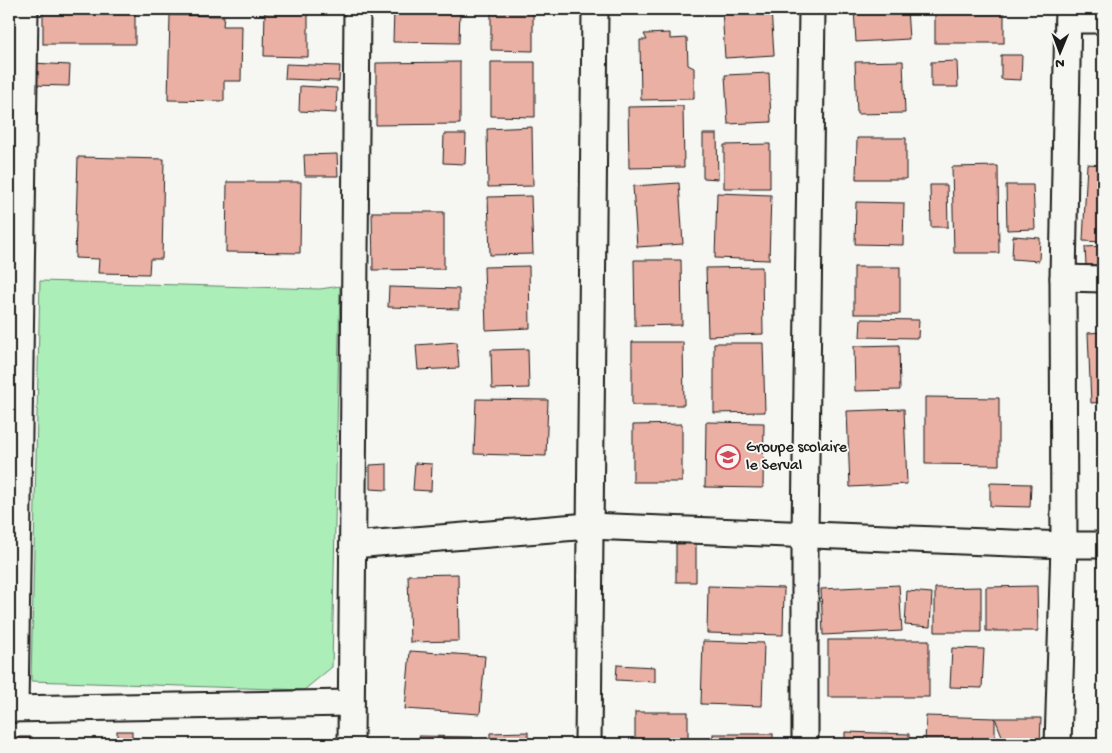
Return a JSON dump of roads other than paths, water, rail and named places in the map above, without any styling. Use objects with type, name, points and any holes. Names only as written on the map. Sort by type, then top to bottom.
[{"type":"street","points":[[25,9],[12,709],[351,703]]},
{"type":"street","points":[[351,744],[358,9]]},
{"type":"street","points":[[588,744],[595,9]]},
{"type":"street","points":[[805,744],[805,534],[812,9]]},
{"type":"street","points":[[1058,744],[1064,545],[1063,278],[1068,14],[1103,20]]},
{"type":"street","points":[[1063,278],[1103,279]]},
{"type":"street","points":[[353,544],[589,526],[1103,545]]},
{"type":"place","name":"Groupe scolaire le Serval","points":[[728,457]]}]
